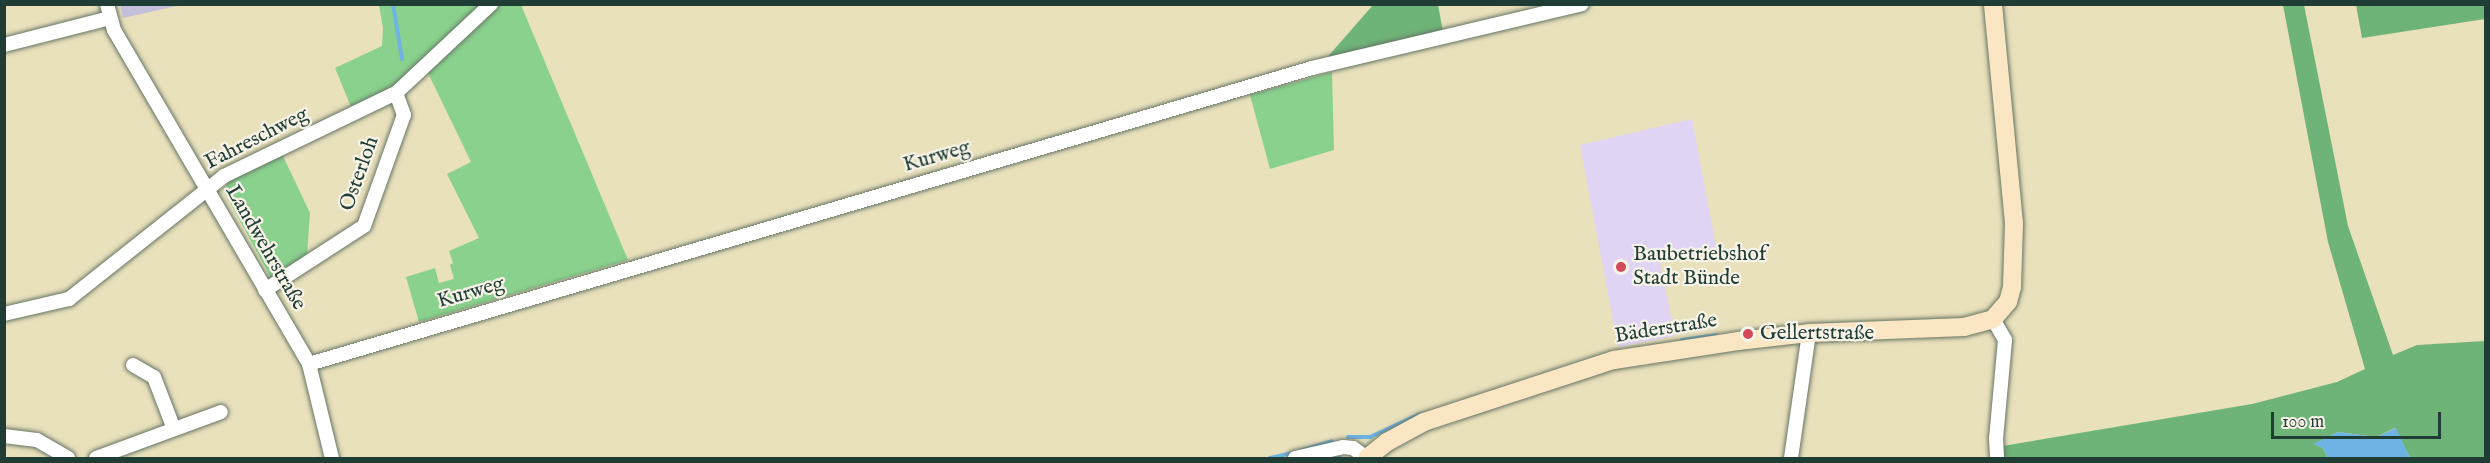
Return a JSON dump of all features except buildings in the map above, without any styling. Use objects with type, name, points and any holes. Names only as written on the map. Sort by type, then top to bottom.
[{"type":"street","name":"Fahreschweg","points":[[4,314],[69,299],[207,189],[234,171],[396,93],[490,4]]},
{"type":"street","name":"Kurweg","points":[[309,364],[1320,66],[1582,4]]},
{"type":"street","points":[[1993,4],[2014,223],[2012,288],[2008,302],[1993,319],[2006,340],[1996,438],[1997,459]]},
{"type":"street","name":"Landwehrstraße","points":[[108,11],[207,189],[309,364],[332,459]]},
{"type":"street","points":[[4,45],[108,11]]},
{"type":"street","name":"Osterloh","points":[[265,290],[364,226],[404,115],[396,93]]},
{"type":"street","name":"Bäderstraße","points":[[1371,457],[1406,429],[1614,360],[1669,349],[1809,333],[1964,327],[1993,319]]},
{"type":"street","points":[[1791,459],[1809,333]]},
{"type":"street","points":[[132,365],[154,378],[174,429]]},
{"type":"street","points":[[96,459],[221,412]]},
{"type":"street","points":[[4,436],[37,440],[68,459]]},
{"type":"street","points":[[1295,459],[1343,447],[1353,448],[1371,457]]},
{"type":"shaded area","points":[[120,4],[181,4],[181,5],[123,18]]},
{"type":"shaded area","points":[[1692,119],[1717,252],[1660,263],[1675,336],[1618,347],[1580,145]]},
{"type":"green space","points":[[379,5],[483,5],[398,87],[354,114],[335,68],[382,46],[383,28]]},
{"type":"green space","points":[[499,5],[521,5],[628,260],[419,322],[406,277],[435,268],[439,283],[454,279],[450,265],[453,263],[449,251],[479,238],[447,174],[471,162],[428,73]]},
{"type":"green space","points":[[1373,5],[1438,5],[1443,32],[1324,61]]},
{"type":"green space","points":[[2283,5],[2304,5],[2348,226],[2393,355],[2417,345],[2485,341],[2485,458],[2410,458],[2395,428],[2376,437],[2338,432],[2314,444],[2323,448],[2328,458],[2003,458],[2003,446],[2252,404],[2337,382],[2365,369],[2328,242]]},
{"type":"green space","points":[[2356,5],[2485,5],[2485,19],[2362,38]]},
{"type":"green space","points":[[1332,72],[1334,150],[1270,169],[1250,95]]},
{"type":"green space","points":[[281,152],[310,213],[307,255],[271,278],[225,193],[227,183]]},
{"type":"water","points":[[2396,428],[2410,458],[2328,458],[2323,448],[2313,444],[2338,432],[2376,437]]},
{"type":"waterway","points":[[393,4],[402,59]]},
{"type":"waterway","points":[[1682,340],[1716,335]]},
{"type":"waterway","points":[[1348,437],[1370,437],[1420,414]]},
{"type":"waterway","points":[[1303,450],[1332,441]]},
{"type":"waterway","points":[[1270,458],[1295,452]]},
{"type":"waterway","points":[[1331,456],[1340,458]]},
{"type":"place","name":"Baubetriebshof Stadt Bünde","points":[[1621,267]]},
{"type":"place","name":"Gellertstraße","points":[[1748,334]]}]
